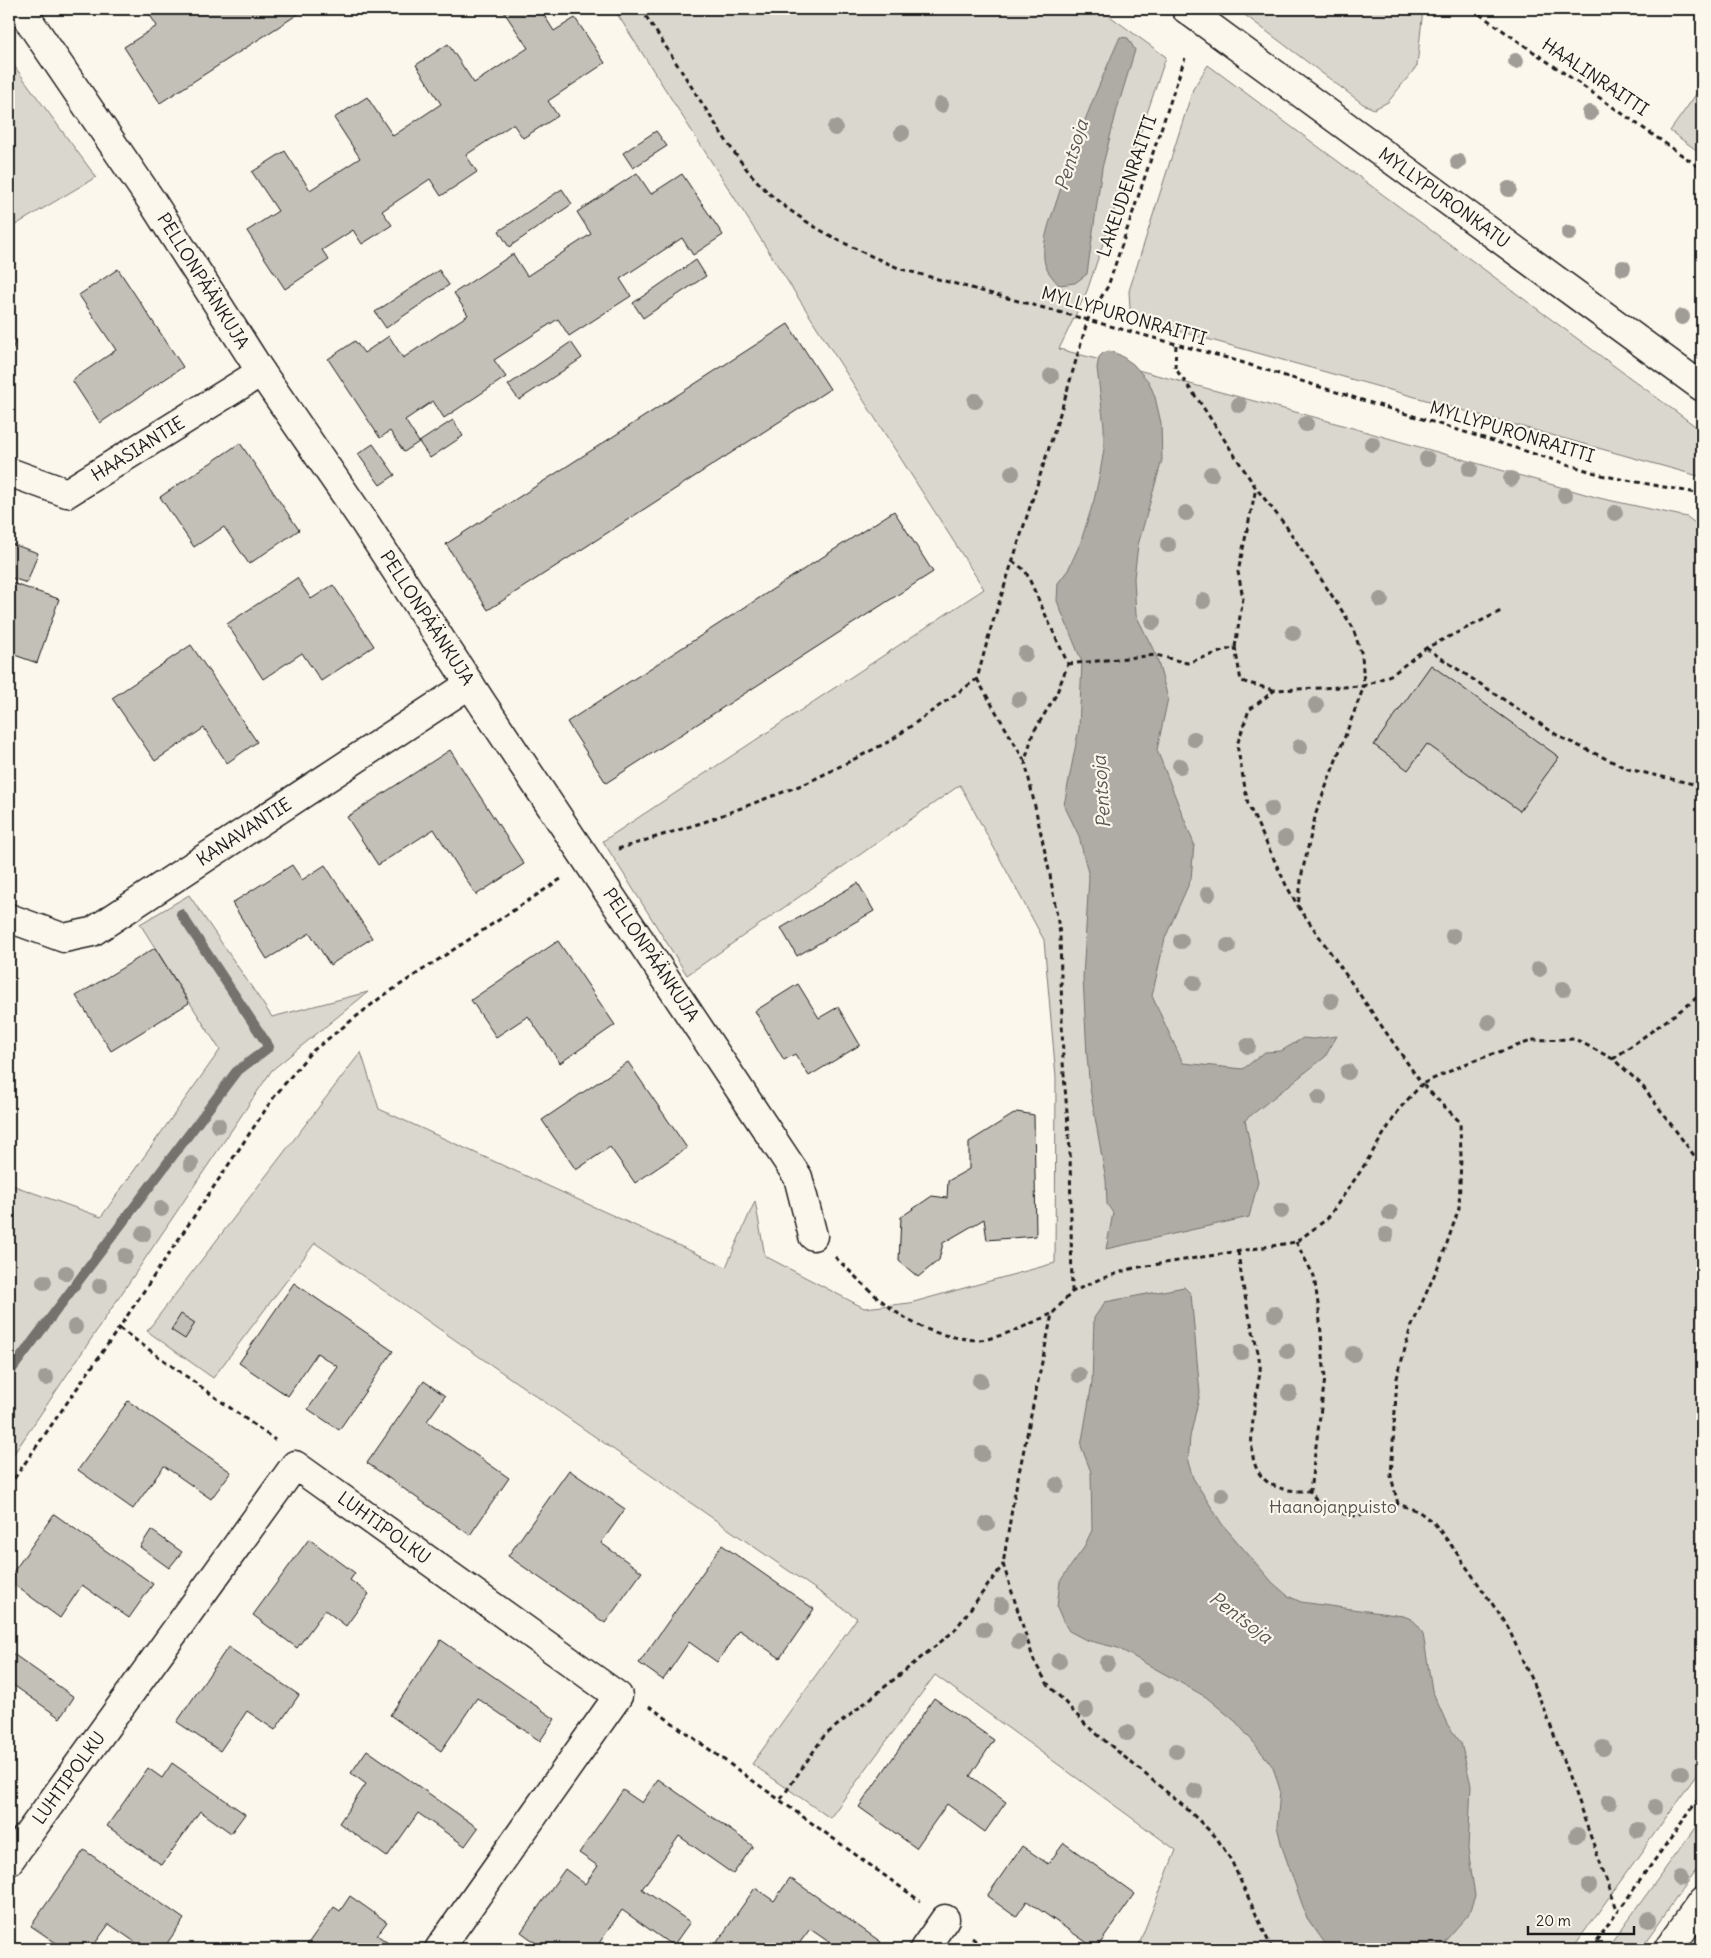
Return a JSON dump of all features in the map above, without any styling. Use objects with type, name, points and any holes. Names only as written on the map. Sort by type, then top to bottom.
[{"type":"street","name":"PELLONPÄÄNKUJA","points":[[21,9],[153,203],[261,372],[365,523],[798,1177],[813,1236]]},
{"type":"street","name":"MYLLYPURONKATU","points":[[1186,9],[1702,387]]},
{"type":"street","name":"HAASIANTIE","points":[[9,472],[67,493],[261,372]]},
{"type":"street","name":"KANAVANTIE","points":[[9,918],[64,938],[92,932],[470,684]]},
{"type":"street","name":"LUHTIPOLKU","points":[[9,1862],[295,1465],[618,1696]]},
{"type":"street","points":[[439,1949],[618,1696]]},
{"type":"street","points":[[1668,1949],[1702,1902]]},
{"type":"street","points":[[924,1949],[945,1919]]},
{"type":"path","name":"MYLLYPURONRAITTI","points":[[642,9],[730,147],[747,170],[771,195],[796,215],[870,256],[901,269],[1231,359],[1606,476],[1702,494]]},
{"type":"path","name":"HAALINRAITTI","points":[[1472,9],[1702,169]]},
{"type":"path","name":"LAKEUDENRAITTI","points":[[1088,319],[1108,286],[1185,58]]},
{"type":"path","points":[[1176,345],[1175,368],[1256,488],[1286,526],[1352,626],[1362,655],[1364,686],[1316,813],[1302,873],[1298,906]]},
{"type":"path","points":[[1256,488],[1238,572],[1243,598],[1235,647],[1241,681],[1275,690],[1364,686],[1393,674],[1426,648],[1501,611]]},
{"type":"path","points":[[1012,561],[1025,570],[1068,664],[1056,695],[1033,733],[1025,761]]},
{"type":"path","points":[[1068,664],[1156,655],[1187,663],[1235,647]]},
{"type":"path","points":[[1426,648],[1560,737],[1628,769],[1702,786]]},
{"type":"path","points":[[977,679],[1025,761],[1050,875],[1060,934],[1063,1062],[1070,1150],[1072,1292]]},
{"type":"path","points":[[1275,690],[1249,710],[1237,745],[1248,804],[1286,885],[1298,906],[1422,1084],[1460,1122],[1459,1208],[1444,1254],[1410,1330],[1397,1378],[1391,1476],[1398,1504]]},
{"type":"path","points":[[1613,1059],[1692,1002],[1702,992]]},
{"type":"path","points":[[813,1236],[891,1310],[913,1324],[940,1336],[970,1340],[989,1339],[1021,1328],[1052,1314],[1072,1292],[1100,1279],[1134,1268],[1296,1242],[1328,1219],[1400,1108],[1422,1084],[1470,1062],[1534,1040],[1575,1039],[1613,1059],[1640,1084],[1702,1166]]},
{"type":"path","points":[[1296,1242],[1314,1276],[1325,1378],[1310,1491],[1324,1510],[1356,1516],[1398,1504],[1418,1511],[1434,1523],[1507,1625],[1546,1713],[1618,1912]]},
{"type":"path","points":[[1238,1252],[1242,1284],[1260,1366],[1251,1456],[1258,1475],[1271,1484],[1294,1491],[1310,1491]]},
{"type":"path","points":[[781,1799],[824,1736],[954,1631],[1003,1564],[1014,1497],[1052,1314]]},
{"type":"path","points":[[118,1328],[277,1442],[295,1465]]},
{"type":"path","points":[[1003,1564],[1034,1661],[1047,1683],[1086,1725],[1187,1810],[1216,1837],[1232,1860],[1272,1949]]},
{"type":"path","points":[[618,1696],[648,1705],[945,1919]]},
{"type":"path","points":[[1591,1949],[1702,1794]]},
{"type":"green space","name":"Haanojanpuisto","points":[[614,9],[1100,9],[1166,57],[1087,291],[1059,349],[1314,417],[1599,498],[1687,517],[1702,528],[1702,1767],[1572,1949],[1137,1949],[1176,1850],[935,1675],[830,1818],[752,1764],[857,1618],[315,1243],[213,1378],[147,1331],[361,1052],[379,1109],[726,1267],[755,1201],[765,1256],[864,1308],[910,1303],[1055,1263],[1056,1077],[1044,940],[960,785],[687,975],[603,841],[984,589]]},
{"type":"green space","points":[[1237,9],[1423,9],[1417,66],[1388,102],[1374,109],[1363,104]]},
{"type":"green space","points":[[9,59],[96,177],[12,227],[9,226]]},
{"type":"green space","points":[[1208,65],[1702,431],[1702,477],[1157,325],[1138,317],[1130,309],[1129,291],[1193,89]]},
{"type":"green space","points":[[1702,86],[1702,154],[1670,131]]},
{"type":"green space","points":[[189,895],[272,1017],[368,992],[272,1070],[9,1461],[9,1184],[101,1217],[220,1050],[140,924]]},
{"type":"green space","points":[[1702,1818],[1702,1862],[1640,1949],[1607,1949]]},
{"type":"water","points":[[1120,37],[1128,38],[1135,50],[1102,168],[1087,274],[1075,283],[1059,285],[1046,267],[1044,244],[1078,138]]},
{"type":"water","name":"Pentsoja","points":[[1109,351],[1120,355],[1133,364],[1149,382],[1155,397],[1161,423],[1162,460],[1138,545],[1134,578],[1136,615],[1156,655],[1168,698],[1157,750],[1194,844],[1191,879],[1165,938],[1152,996],[1183,1063],[1243,1069],[1265,1052],[1281,1051],[1303,1038],[1313,1039],[1337,1036],[1325,1057],[1245,1120],[1258,1182],[1249,1217],[1106,1249],[1113,1213],[1107,1204],[1106,1180],[1090,1089],[1083,977],[1089,877],[1079,836],[1064,805],[1079,728],[1082,662],[1057,601],[1058,583],[1068,570],[1080,544],[1094,500],[1100,473],[1104,449],[1104,426],[1097,368],[1099,357]]},
{"type":"water","name":"Pentsoja","points":[[1184,1287],[1191,1294],[1200,1393],[1190,1437],[1188,1462],[1193,1478],[1222,1524],[1273,1583],[1288,1596],[1301,1602],[1403,1616],[1415,1622],[1423,1634],[1432,1690],[1447,1724],[1461,1743],[1471,1785],[1468,1849],[1475,1896],[1468,1915],[1438,1949],[1329,1949],[1307,1918],[1282,1847],[1277,1826],[1280,1790],[1273,1767],[1254,1743],[1236,1722],[1206,1697],[1118,1648],[1086,1640],[1069,1631],[1057,1607],[1060,1581],[1083,1549],[1092,1530],[1091,1472],[1081,1446],[1092,1383],[1094,1318],[1105,1302]]},
{"type":"building","points":[[146,9],[306,9],[160,103],[124,47],[157,26]]},
{"type":"building","points":[[502,9],[540,9],[554,31],[575,18],[605,63],[548,101],[558,116],[523,138],[513,124],[466,155],[477,172],[441,196],[430,179],[382,211],[392,225],[362,244],[353,230],[322,250],[329,260],[285,289],[247,231],[278,211],[252,172],[285,151],[310,190],[360,158],[334,118],[367,97],[393,136],[441,104],[416,65],[448,44],[474,83],[528,48]]},
{"type":"building","points":[[656,131],[667,146],[633,168],[623,153]]},
{"type":"building","points":[[637,173],[651,194],[682,174],[723,235],[693,255],[682,238],[620,279],[631,296],[569,336],[558,319],[494,360],[506,377],[444,418],[433,401],[405,420],[419,442],[404,452],[390,431],[380,438],[328,359],[355,341],[364,353],[389,336],[403,358],[468,315],[454,293],[513,254],[527,276],[591,234],[577,212]]},
{"type":"building","points":[[562,189],[572,204],[509,247],[499,231]]},
{"type":"building","points":[[696,260],[706,276],[643,318],[633,303]]},
{"type":"building","points":[[118,269],[183,367],[100,423],[72,380],[116,350],[79,295]]},
{"type":"building","points":[[439,270],[449,285],[386,328],[375,312]]},
{"type":"building","points":[[788,324],[830,389],[488,610],[446,544]]},
{"type":"building","points":[[9,339],[15,342],[9,358]]},
{"type":"building","points":[[571,342],[582,358],[519,400],[508,385]]},
{"type":"building","points":[[453,420],[463,436],[430,458],[419,442]]},
{"type":"building","points":[[240,443],[299,530],[249,564],[224,527],[194,547],[160,497]]},
{"type":"building","points":[[373,444],[395,475],[380,485],[358,454]]},
{"type":"building","points":[[894,511],[933,572],[606,783],[567,722]]},
{"type":"building","points":[[9,543],[38,553],[27,583],[9,577]]},
{"type":"building","points":[[297,578],[311,599],[333,585],[374,646],[321,681],[302,653],[263,679],[227,624]]},
{"type":"building","points":[[9,582],[59,599],[37,663],[9,653]]},
{"type":"building","points":[[191,645],[257,742],[227,763],[204,728],[155,761],[112,698]]},
{"type":"building","points":[[1431,665],[1559,757],[1520,811],[1427,744],[1408,770],[1374,745]]},
{"type":"building","points":[[450,750],[524,864],[476,895],[434,829],[378,865],[347,817]]},
{"type":"building","points":[[292,865],[302,880],[325,865],[372,938],[330,965],[310,933],[267,959],[232,903]]},
{"type":"building","points":[[858,883],[874,911],[797,956],[781,928]]},
{"type":"building","points":[[558,941],[615,1025],[560,1063],[528,1016],[496,1037],[471,1000]]},
{"type":"building","points":[[155,948],[189,1003],[111,1051],[76,996]]},
{"type":"building","points":[[798,984],[819,1018],[838,1007],[860,1045],[809,1076],[795,1054],[784,1060],[755,1011]]},
{"type":"building","points":[[628,1062],[687,1148],[635,1183],[610,1147],[576,1170],[542,1120]]},
{"type":"building","points":[[1017,1112],[1034,1115],[1036,1236],[987,1240],[984,1219],[943,1243],[939,1260],[918,1277],[899,1261],[901,1217],[932,1196],[947,1198],[948,1181],[969,1169],[969,1142]]},
{"type":"building","points":[[294,1283],[393,1351],[339,1430],[308,1409],[338,1367],[317,1353],[288,1396],[239,1363]]},
{"type":"building","points":[[181,1314],[195,1323],[185,1339],[171,1330]]},
{"type":"building","points":[[424,1381],[445,1396],[427,1421],[509,1478],[470,1535],[367,1463]]},
{"type":"building","points":[[128,1401],[231,1472],[211,1499],[164,1466],[133,1509],[78,1470]]},
{"type":"building","points":[[569,1470],[625,1509],[601,1543],[642,1572],[605,1623],[508,1556]]},
{"type":"building","points":[[54,1514],[153,1584],[129,1618],[82,1585],[60,1618],[9,1581],[9,1578]]},
{"type":"building","points":[[151,1530],[182,1552],[169,1568],[140,1547]]},
{"type":"building","points":[[309,1539],[355,1573],[350,1580],[369,1594],[346,1626],[325,1610],[297,1648],[253,1615]]},
{"type":"building","points":[[722,1545],[814,1609],[780,1658],[739,1630],[717,1662],[689,1642],[663,1680],[639,1663]]},
{"type":"building","points":[[441,1640],[555,1719],[540,1741],[477,1698],[441,1751],[390,1715]]},
{"type":"building","points":[[228,1647],[299,1695],[275,1730],[247,1711],[220,1751],[177,1722]]},
{"type":"building","points":[[9,1651],[74,1697],[60,1718],[9,1682]]},
{"type":"building","points":[[934,1698],[994,1740],[970,1776],[1006,1802],[985,1832],[947,1804],[916,1848],[859,1807]]},
{"type":"building","points":[[367,1750],[478,1828],[465,1846],[418,1813],[387,1857],[339,1823],[366,1784],[351,1773]]},
{"type":"building","points":[[172,1763],[245,1814],[231,1833],[200,1811],[162,1865],[107,1826],[148,1768],[162,1778]]},
{"type":"building","points":[[658,1779],[753,1846],[733,1874],[679,1836],[642,1889],[690,1922],[673,1946],[622,1910],[595,1949],[532,1949],[536,1943],[521,1932],[565,1869],[585,1884],[598,1866],[579,1853],[623,1790],[642,1803]]},
{"type":"building","points":[[1064,1843],[1135,1894],[1096,1949],[1027,1901],[1016,1917],[987,1896],[1022,1846],[1048,1864]]},
{"type":"building","points":[[84,1850],[184,1919],[163,1949],[145,1949],[109,1924],[91,1949],[65,1949],[31,1926]]},
{"type":"building","points":[[790,1878],[881,1942],[876,1949],[839,1949],[810,1929],[795,1949],[713,1948],[755,1888],[774,1901]]},
{"type":"building","points":[[350,1896],[387,1922],[377,1935],[395,1948],[304,1949],[334,1907],[340,1911]]},
{"type":"building","points":[[515,1942],[526,1949],[509,1949]]},
{"type":"waterway","points":[[9,1373],[236,1072],[269,1047],[181,914]]}]
